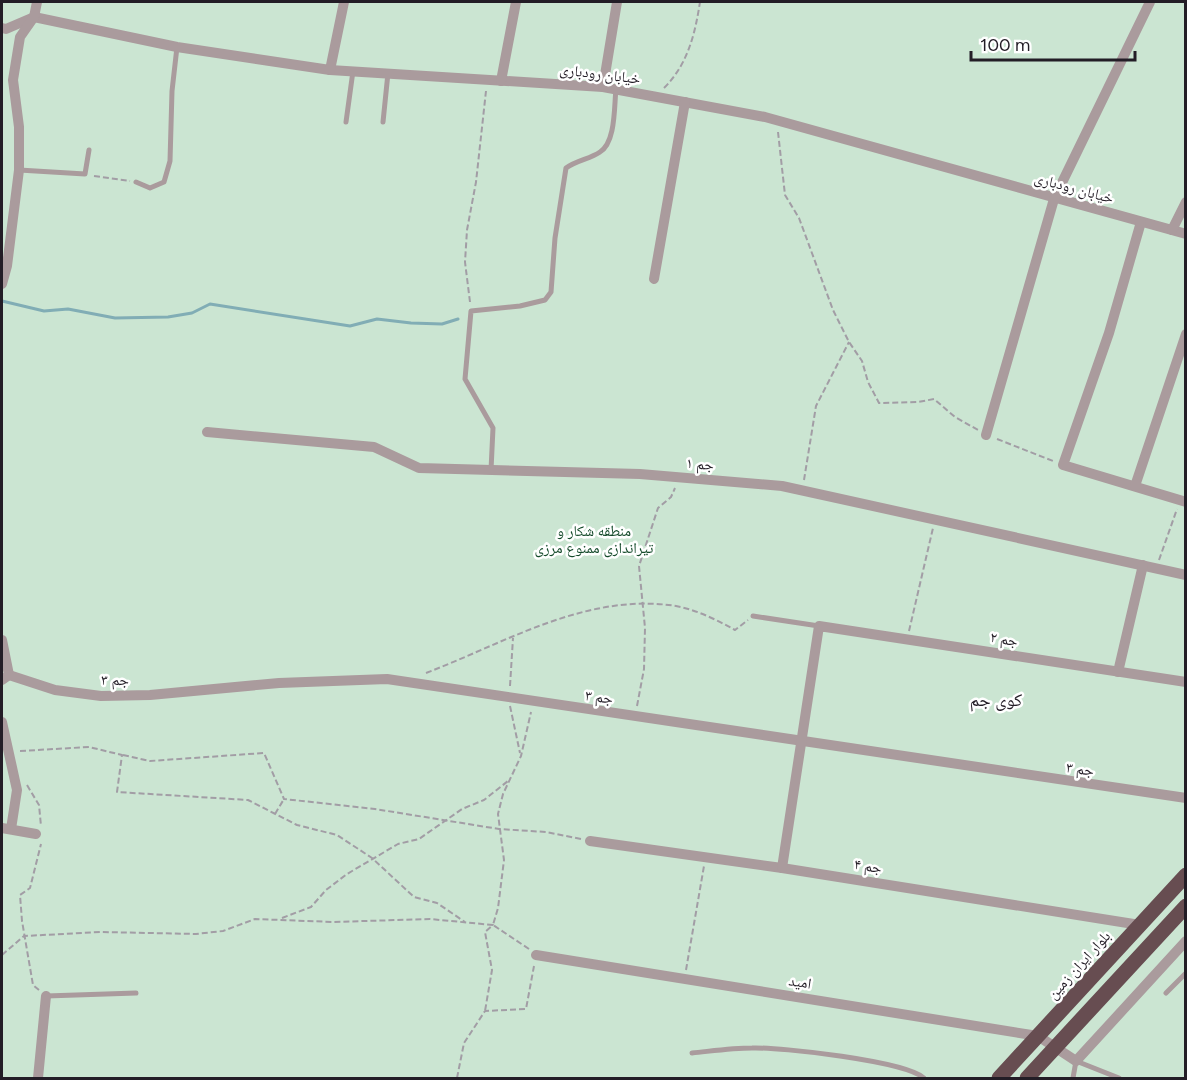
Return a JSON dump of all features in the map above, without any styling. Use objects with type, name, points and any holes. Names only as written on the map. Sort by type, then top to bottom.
[{"type":"main road","name":"بلوار ایران زمین","points":[[999,1078],[1185,875]]},
{"type":"main road","points":[[1027,1078],[1185,906]]},
{"type":"street","points":[[2,284],[7,266],[19,170],[19,127],[13,80],[20,37],[34,17],[37,2]]},
{"type":"street","points":[[330,70],[344,2]]},
{"type":"street","points":[[501,81],[516,2]]},
{"type":"street","points":[[603,87],[617,2]]},
{"type":"street","points":[[986,435],[1054,199],[1150,2]]},
{"type":"street","points":[[2,28],[6,29],[34,17]]},
{"type":"street","name":"خیابان رودباری","points":[[34,17],[177,47],[330,70],[603,87],[686,102],[777,120],[1185,234]]},
{"type":"street","points":[[654,279],[686,102]]},
{"type":"street","points":[[1172,230],[1185,202]]},
{"type":"street","points":[[1142,222],[1109,333],[1063,465],[1183,501]]},
{"type":"street","points":[[1136,486],[1181,364],[1185,334]]},
{"type":"street","name":"جم ۱","points":[[207,432],[374,447],[418,468],[680,477],[801,490],[1185,575]]},
{"type":"street","points":[[1118,672],[1143,566]]},
{"type":"street","points":[[782,868],[819,626]]},
{"type":"street","name":"جم ۲","points":[[819,626],[1185,682]]},
{"type":"street","points":[[2,640],[5,678]]},
{"type":"street","name":"جم ۳","points":[[5,678],[55,690],[101,696],[150,695],[279,683],[387,679],[533,703],[1185,798]]},
{"type":"street","points":[[2,722],[17,790],[6,829],[40,837]]},
{"type":"street","name":"جم ۴","points":[[590,841],[782,868],[1140,925]]},
{"type":"street","points":[[1076,1061],[1185,941]]},
{"type":"street","name":"امید","points":[[536,955],[1038,1036],[1076,1061]]},
{"type":"street","points":[[38,1078],[46,996]]},
{"type":"lane","points":[[136,182],[150,188],[164,182],[170,161],[172,91],[177,47]]},
{"type":"lane","points":[[346,122],[352,71]]},
{"type":"lane","points":[[383,122],[388,74]]},
{"type":"lane","points":[[491,470],[493,428],[465,379],[471,311],[520,306],[545,300],[551,292],[555,238],[566,168],[576,161],[601,152],[609,142],[616,89]]},
{"type":"lane","points":[[19,170],[85,174],[88,150]]},
{"type":"lane","points":[[753,616],[819,626]]},
{"type":"lane","points":[[1166,993],[1185,973]]},
{"type":"lane","points":[[46,996],[136,993]]},
{"type":"lane","points":[[692,1053],[754,1047],[823,1054],[895,1067],[919,1074],[924,1078]]},
{"type":"lane","points":[[1073,1078],[1076,1061],[1119,1078]]},
{"type":"path","points":[[656,97],[677,76],[695,36],[700,2]]},
{"type":"path","points":[[471,311],[465,262],[467,230],[476,182],[487,80]]},
{"type":"path","points":[[777,120],[785,195],[799,218],[833,310],[849,342],[862,361],[868,382],[879,403],[918,402],[934,399],[955,417],[986,435],[1063,465]]},
{"type":"path","points":[[85,174],[136,182]]},
{"type":"path","points":[[801,490],[810,454],[816,406],[849,342]]},
{"type":"path","points":[[636,718],[644,669],[645,628],[639,566],[658,508],[671,497],[680,477]]},
{"type":"path","points":[[1156,568],[1183,501]]},
{"type":"path","points":[[907,640],[935,520]]},
{"type":"path","points":[[424,674],[563,617],[597,608],[641,604],[676,606],[709,616],[735,630],[753,616]]},
{"type":"path","points":[[457,1078],[464,1043],[485,1011],[492,969],[485,932],[493,925],[498,908],[504,860],[498,814],[521,756],[533,703]]},
{"type":"path","points":[[8,752],[89,747],[150,761],[264,753],[284,799]]},
{"type":"path","points":[[122,755],[117,792],[248,800],[297,825],[337,835],[372,858],[414,897],[437,903],[468,924]]},
{"type":"path","points":[[14,778],[29,786],[39,805],[40,837],[30,888],[20,895],[24,936],[33,985],[46,996]]},
{"type":"path","points":[[279,919],[311,907],[326,890],[372,858],[398,844],[419,839],[444,820],[484,800],[510,780]]},
{"type":"path","points":[[284,799],[375,809],[499,829],[546,832],[590,841]]},
{"type":"path","points":[[275,814],[284,799]]},
{"type":"path","points":[[685,979],[705,857]]},
{"type":"path","points":[[2,955],[24,936],[101,932],[196,934],[223,931],[255,919],[333,922],[430,919],[493,925],[536,955],[526,1010],[485,1011]]},
{"type":"green space","name":"منطقه شکار و تیراندازی ممنوع مرزی","points":[[2,2],[1185,2],[1185,1078],[2,1078]]},
{"type":"waterway","points":[[2,301],[44,311],[68,309],[115,318],[168,317],[192,313],[210,304],[350,326],[377,319],[442,324],[458,319]]},
{"type":"district","name":"کوی جم","points":[[996,700]]}]
